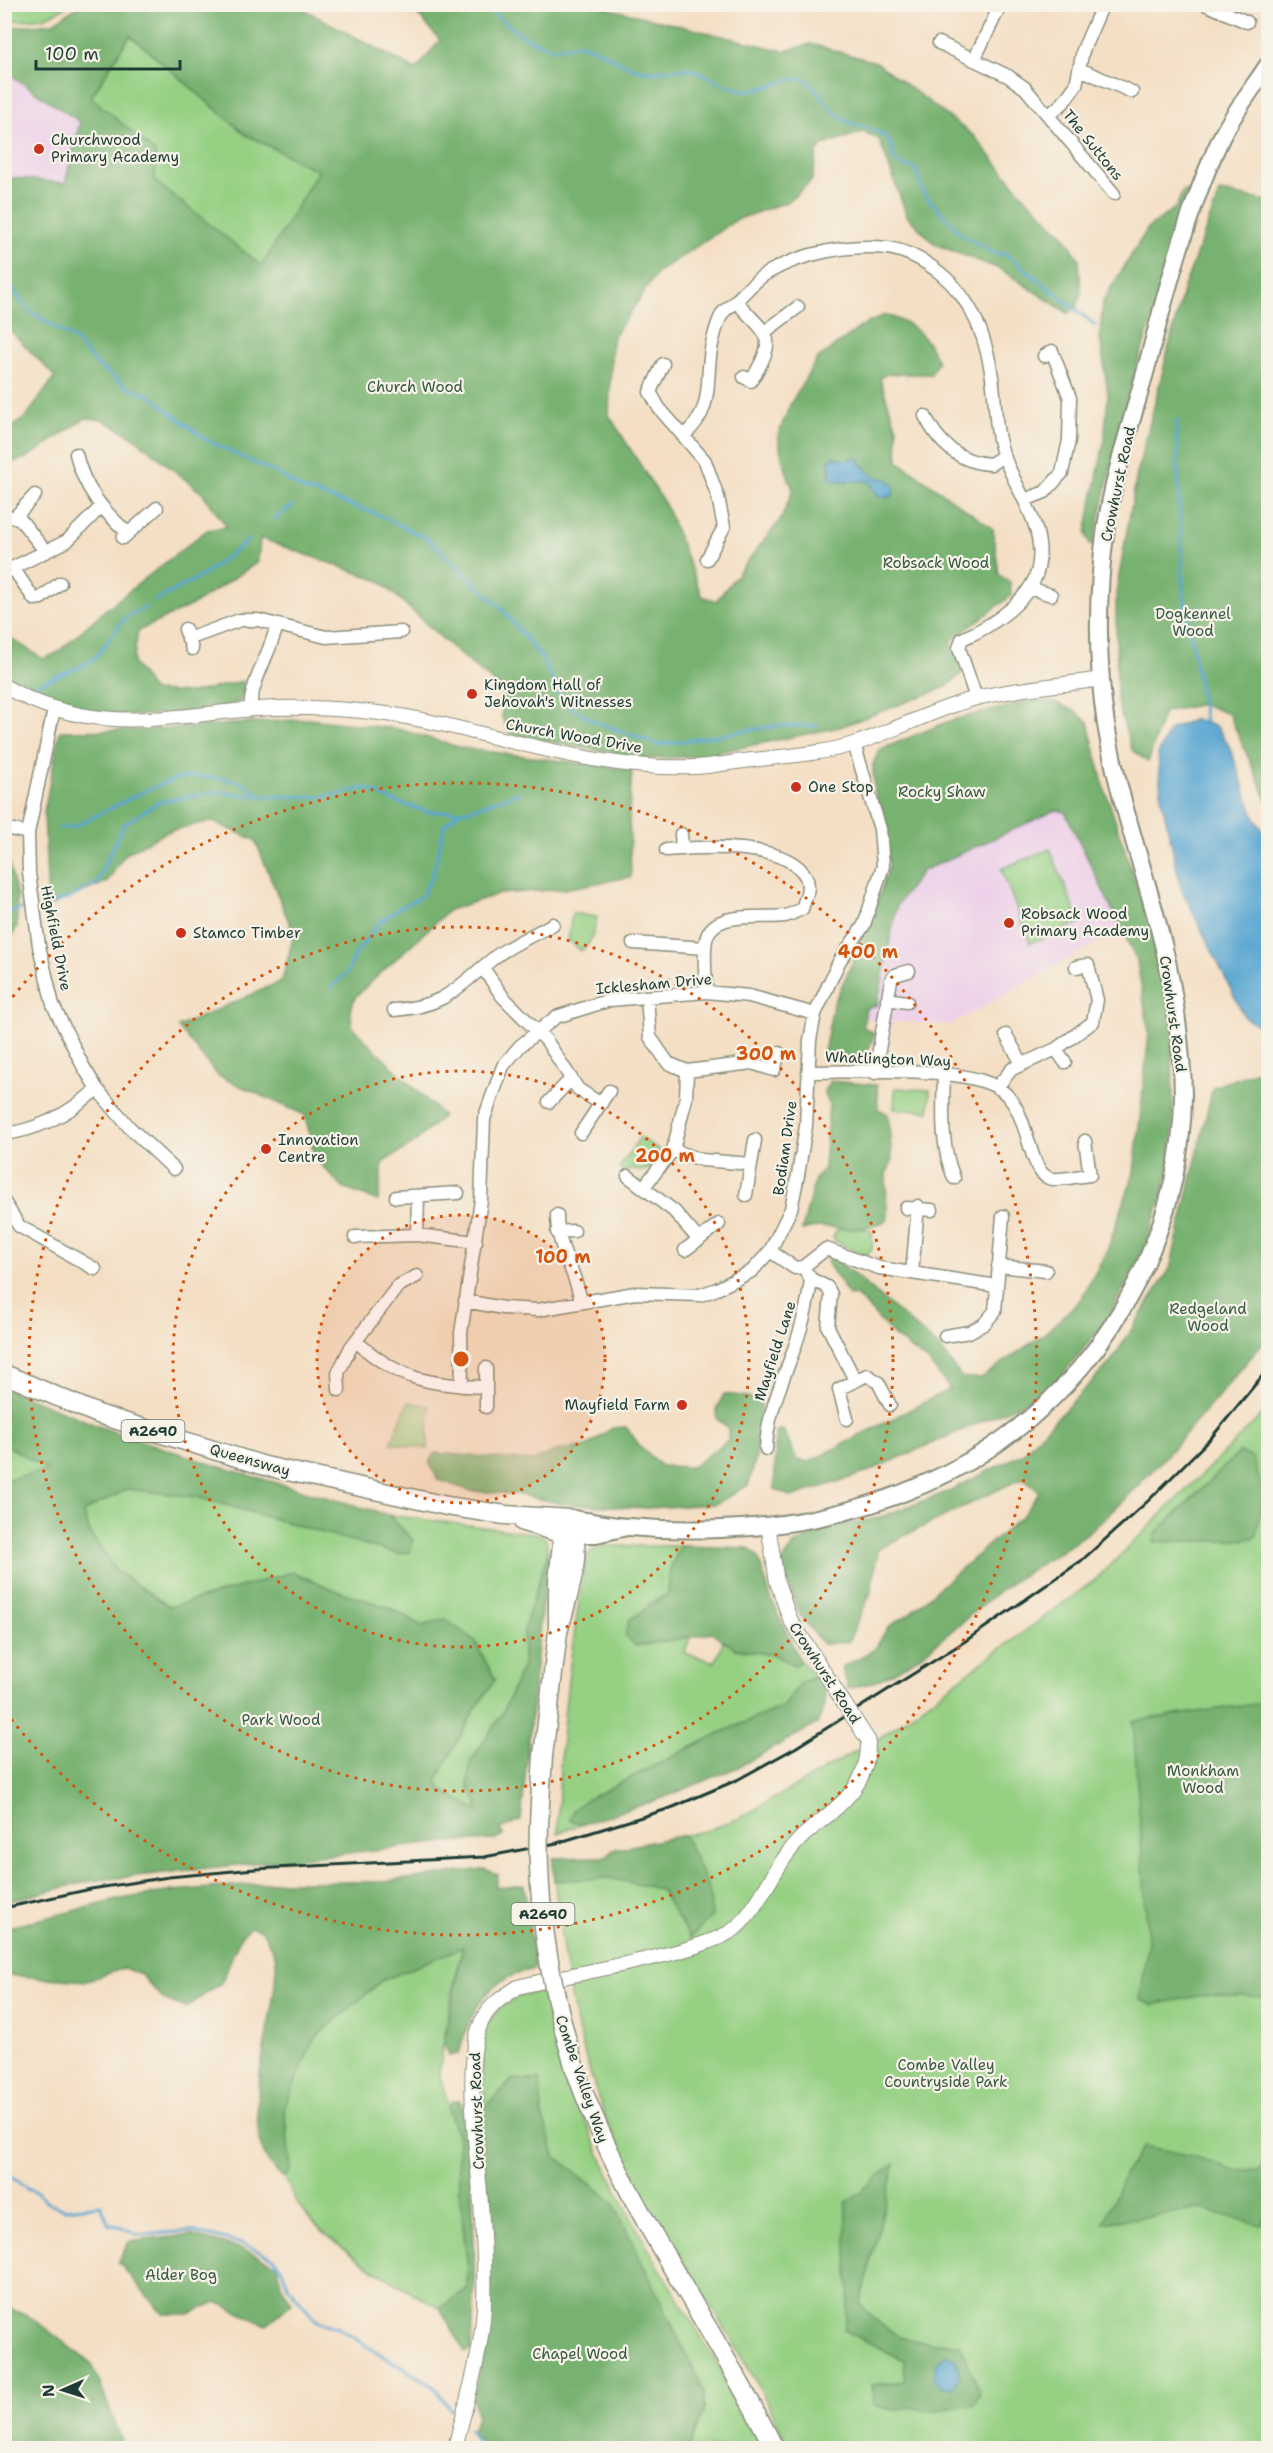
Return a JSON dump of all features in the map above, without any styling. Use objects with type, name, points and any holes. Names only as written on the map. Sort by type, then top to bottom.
[{"type":"main road","name":"Crowhurst Road","points":[[768,1525],[823,1517],[893,1497],[963,1465],[998,1443],[1051,1401],[1091,1358],[1127,1301],[1155,1242],[1168,1203],[1178,1160],[1182,1063],[1164,946],[1114,767],[1101,680],[1102,574],[1107,523],[1157,326],[1184,234],[1223,135],[1269,65]]},
{"type":"main road","name":"Queensway","points":[[4,1374],[98,1414],[266,1466],[383,1493],[570,1529],[768,1525]]},
{"type":"main road","name":"Combe Valley Way","points":[[570,1529],[558,1581],[558,1632],[543,1755],[538,1831],[541,1902],[559,2016],[575,2069],[604,2145],[641,2216],[724,2357],[774,2448]]},
{"type":"street","name":"The Suttons","points":[[1049,115],[1063,103],[1076,85],[1083,50],[1103,4]]},
{"type":"street","points":[[1205,4],[1222,9],[1248,22]]},
{"type":"street","points":[[974,60],[998,10]]},
{"type":"street","name":"The Suttons","points":[[939,43],[1008,76],[1025,88],[1114,194]]},
{"type":"street","points":[[1080,69],[1132,92]]},
{"type":"street","points":[[683,436],[700,418],[708,397],[712,342],[722,315],[767,273],[792,261],[853,248],[889,248],[923,259],[946,278],[963,298],[980,326],[989,363],[994,414],[1004,456],[1037,532],[1040,563],[1030,588],[1011,608],[977,632],[962,639],[959,648],[976,698]]},
{"type":"street","points":[[736,301],[766,331],[768,342],[766,355],[751,381],[744,377]]},
{"type":"street","points":[[766,331],[798,307]]},
{"type":"street","points":[[1024,500],[1045,492],[1062,473],[1069,440],[1070,398],[1052,351],[1044,356]]},
{"type":"street","points":[[657,370],[650,392],[658,408],[705,461],[722,496],[724,527],[706,559]]},
{"type":"street","points":[[930,420],[934,435],[963,459],[991,464],[1004,456]]},
{"type":"street","points":[[91,461],[77,460],[83,480],[101,507],[126,536],[157,508]]},
{"type":"street","points":[[35,495],[10,516],[46,552]]},
{"type":"street","points":[[44,611],[37,599],[28,593],[9,570],[67,541],[101,507]]},
{"type":"street","points":[[37,599],[60,583]]},
{"type":"street","points":[[1030,588],[1051,595]]},
{"type":"street","points":[[188,639],[240,620],[258,620],[326,637],[396,630]]},
{"type":"street","points":[[250,710],[250,693],[271,650],[277,625]]},
{"type":"street","name":"Church Wood Drive","points":[[4,686],[74,716],[145,720],[250,710],[303,708],[399,716],[563,752],[648,766],[696,767],[822,752],[854,744],[947,706],[976,698],[1101,680]]},
{"type":"street","name":"Highfield Drive","points":[[54,709],[28,832],[29,873],[39,946],[53,1005],[97,1089],[130,1128],[174,1169]]},
{"type":"street","name":"Bodiam Drive","points":[[465,1301],[503,1308],[538,1310],[634,1293],[700,1295],[752,1271],[770,1251],[791,1209],[806,1126],[808,1072],[815,1014],[839,962],[864,926],[883,866],[880,829],[854,744]]},
{"type":"street","points":[[4,828],[28,832]]},
{"type":"street","points":[[681,834],[682,849]]},
{"type":"street","points":[[666,850],[738,847],[794,864],[806,878],[808,891],[802,909],[788,916],[727,920],[712,927],[706,937],[706,992]]},
{"type":"street","points":[[393,1010],[418,1008],[452,994],[497,956],[553,924]]},
{"type":"street","points":[[633,943],[705,948]]},
{"type":"street","points":[[997,1087],[1012,1069],[1056,1049],[1093,1022],[1096,1017],[1097,1000],[1088,965],[1076,967]]},
{"type":"street","points":[[483,968],[503,998],[562,1061],[578,1089],[601,1104]]},
{"type":"street","points":[[875,1073],[891,980],[895,975],[909,972]]},
{"type":"street","name":"Icklesham Drive","points":[[462,1386],[461,1333],[481,1200],[482,1133],[488,1101],[503,1066],[520,1046],[556,1017],[577,1008],[610,1000],[706,992],[749,996],[815,1014]]},
{"type":"street","points":[[647,997],[650,1037],[668,1062],[687,1071],[752,1063],[778,1071],[779,1053]]},
{"type":"street","points":[[886,999],[907,1002]]},
{"type":"street","points":[[1006,1035],[1022,1064]]},
{"type":"street","points":[[1056,1049],[1065,1062]]},
{"type":"street","points":[[643,1188],[673,1149],[686,1098],[687,1071]]},
{"type":"street","name":"Whatlington Way","points":[[808,1072],[944,1074],[981,1080],[997,1087],[1017,1106],[1025,1122],[1035,1163],[1042,1175],[1052,1179],[1090,1175],[1085,1141]]},
{"type":"street","points":[[944,1074],[941,1163],[954,1178]]},
{"type":"street","points":[[549,1102],[571,1079]]},
{"type":"street","points":[[4,1134],[34,1128],[75,1109],[97,1089]]},
{"type":"street","points":[[581,1133],[609,1091]]},
{"type":"street","points":[[746,1195],[755,1140]]},
{"type":"street","points":[[673,1149],[702,1160],[751,1164]]},
{"type":"street","points":[[628,1176],[674,1211],[699,1240]]},
{"type":"street","points":[[396,1197],[452,1190]]},
{"type":"street","points":[[417,1235],[418,1196]]},
{"type":"street","points":[[4,1202],[19,1226],[95,1269]]},
{"type":"street","points":[[912,1273],[914,1208],[932,1210]]},
{"type":"street","points":[[557,1215],[557,1232],[562,1252],[577,1281],[581,1301]]},
{"type":"street","points":[[945,1336],[969,1332],[984,1324],[995,1311],[1003,1216]]},
{"type":"street","points":[[685,1250],[719,1224]]},
{"type":"street","points":[[557,1232],[574,1232]]},
{"type":"street","points":[[355,1237],[417,1235],[476,1242]]},
{"type":"street","points":[[770,1251],[795,1268],[803,1267],[826,1249],[859,1262],[997,1286]]},
{"type":"street","points":[[998,1266],[1046,1271]]},
{"type":"street","points":[[803,1267],[811,1279],[827,1287],[831,1294],[828,1327],[855,1380]]},
{"type":"street","points":[[339,1390],[338,1372],[356,1341],[398,1286],[417,1276]]},
{"type":"street","name":"Mayfield Lane","points":[[765,1449],[766,1428],[777,1390],[802,1326],[811,1279]]},
{"type":"street","points":[[356,1341],[392,1370],[423,1382],[486,1387]]},
{"type":"street","points":[[486,1368],[486,1407]]},
{"type":"street","points":[[847,1419],[839,1389],[867,1375],[878,1382],[890,1405]]},
{"type":"street","name":"Crowhurst Road","points":[[455,2448],[480,2340],[484,2307],[482,2220],[474,2104],[474,2044],[484,2016],[500,1998],[518,1987],[693,1947],[736,1928],[752,1910],[782,1861],[798,1841],[842,1802],[863,1777],[869,1757],[868,1740],[790,1619],[777,1582],[768,1525]]},
{"type":"shaded area","name":"Churchwood Primary Academy","points":[[4,71],[80,122],[65,183],[5,177]]},
{"type":"shaded area","name":"Robsack Wood Primary Academy","points":[[1063,801],[1137,937],[1102,940],[950,1025],[893,1021],[887,1048],[874,1046],[878,1020],[864,1019],[873,973],[899,893],[956,839]]},
{"type":"green space","points":[[5,4],[70,5],[44,18],[5,22]]},
{"type":"green space","name":"Church Wood","points":[[590,4],[784,51],[811,44],[876,62],[974,136],[1022,194],[1064,235],[1079,259],[1081,294],[1077,307],[1068,313],[1000,269],[935,244],[907,216],[879,139],[863,132],[823,145],[817,152],[812,180],[789,201],[736,220],[657,273],[612,339],[609,415],[666,506],[702,596],[716,601],[781,519],[793,490],[782,458],[778,435],[790,405],[817,359],[862,326],[885,315],[918,331],[929,344],[938,362],[931,374],[886,374],[880,379],[897,429],[898,461],[993,529],[999,575],[1010,582],[1011,596],[951,641],[963,672],[946,687],[840,727],[700,756],[645,759],[510,734],[502,717],[502,689],[459,654],[380,581],[260,538],[258,562],[194,604],[138,631],[133,663],[153,691],[191,693],[243,681],[244,690],[239,703],[154,715],[104,714],[52,699],[5,675],[4,634],[43,659],[57,653],[105,610],[207,530],[227,527],[203,494],[132,436],[103,420],[86,418],[28,457],[5,465],[5,432],[26,417],[55,377],[5,325],[5,177],[65,183],[80,122],[5,71],[5,28],[53,23],[80,5],[296,5],[416,70],[440,40],[409,5]],"holes":[[[130,35],[245,134],[318,171],[262,266],[155,181],[155,152],[91,97]]]},
{"type":"green space","points":[[130,35],[245,134],[319,171],[262,266],[155,181],[91,97]]},
{"type":"green space","points":[[1188,190],[1191,194],[1130,389],[1093,545],[1090,545],[1086,533],[1104,442],[1108,394],[1100,337],[1103,301],[1148,228],[1176,207],[1183,191]]},
{"type":"green space","name":"Dogkennel Wood","points":[[1220,192],[1268,201],[1268,802],[1229,714],[1203,704],[1164,712],[1148,762],[1132,750],[1117,701],[1116,593],[1137,474],[1184,287]]},
{"type":"green space","name":"Rocky Shaw","points":[[1034,700],[1057,703],[1075,711],[1088,722],[1103,784],[1156,943],[1172,1024],[1171,1161],[1161,1200],[1143,1252],[1107,1320],[1048,1392],[865,1473],[791,1497],[775,1489],[775,1431],[783,1430],[797,1460],[809,1462],[950,1389],[929,1362],[896,1338],[856,1295],[849,1296],[827,1262],[831,1255],[939,1347],[962,1378],[981,1378],[1044,1334],[1080,1300],[1106,1254],[1134,1173],[1149,1033],[1137,961],[1065,812],[1056,810],[922,871],[897,905],[877,1006],[866,1008],[863,1027],[875,1034],[863,1061],[823,1058],[833,1005],[866,933],[889,866],[885,824],[874,789],[873,765],[879,750],[952,720]]},
{"type":"green space","points":[[308,719],[398,729],[462,748],[632,770],[629,814],[631,877],[564,889],[499,894],[449,910],[356,996],[350,1010],[353,1028],[443,1116],[412,1145],[383,1162],[378,1201],[343,1188],[315,1158],[305,1115],[218,1076],[178,1027],[282,981],[294,934],[255,840],[211,821],[166,832],[125,854],[107,882],[48,907],[44,812],[60,731],[144,730]]},
{"type":"green space","points":[[4,844],[17,896],[17,926],[5,950]]},
{"type":"green space","points":[[1050,849],[1080,923],[1030,943],[1001,869]]},
{"type":"green space","points":[[572,913],[597,917],[591,940],[581,951],[568,940]]},
{"type":"green space","name":"Redgeland Wood","points":[[1268,1067],[1268,1337],[1165,1457],[1097,1525],[1073,1544],[992,1597],[906,1665],[867,1684],[848,1688],[842,1667],[875,1649],[888,1627],[909,1614],[1023,1515],[1039,1492],[1026,1480],[1018,1480],[878,1549],[871,1592],[848,1642],[823,1644],[800,1615],[781,1565],[792,1546],[828,1527],[875,1519],[947,1492],[1022,1454],[1111,1362],[1170,1269],[1213,1087]]},
{"type":"green space","points":[[830,1081],[877,1085],[878,1109],[888,1114],[892,1162],[886,1174],[887,1220],[862,1228],[814,1227],[802,1230],[815,1179],[824,1168],[829,1104],[824,1091]]},
{"type":"green space","points":[[895,1088],[930,1090],[929,1111],[894,1109]]},
{"type":"green space","points":[[640,1137],[661,1151],[649,1169],[640,1171],[631,1168],[627,1173],[619,1168]]},
{"type":"green space","points":[[841,1224],[872,1231],[872,1250],[868,1255],[858,1253],[834,1240],[833,1237]]},
{"type":"green space","name":"Park Wood","points":[[5,1388],[103,1428],[214,1465],[388,1515],[413,1540],[410,1552],[398,1554],[197,1497],[127,1489],[83,1512],[90,1533],[117,1572],[170,1607],[293,1572],[334,1590],[390,1608],[422,1626],[445,1619],[475,1641],[495,1680],[475,1709],[437,1779],[441,1790],[478,1811],[477,1802],[468,1786],[470,1763],[503,1712],[523,1665],[524,1629],[548,1552],[521,1820],[500,1829],[504,1835],[494,1840],[448,1842],[90,1881],[5,1902],[5,1480],[48,1470],[5,1444]]},
{"type":"green space","points":[[724,1394],[749,1397],[761,1404],[756,1458],[748,1485],[716,1504],[647,1508],[563,1504],[516,1494],[471,1491],[438,1480],[429,1462],[435,1453],[533,1461],[555,1451],[587,1446],[612,1428],[626,1427],[640,1446],[661,1466],[692,1467],[728,1440],[728,1428],[717,1419],[716,1410]]},
{"type":"green space","points":[[408,1402],[429,1406],[428,1449],[391,1443]]},
{"type":"green space","name":"Combe Valley Countryside Park","points":[[1268,1409],[1268,2448],[789,2448],[747,2365],[636,2185],[611,2132],[585,2056],[576,2017],[561,1938],[553,1858],[607,1857],[613,1850],[709,1830],[740,1818],[879,1738],[1096,1579]]},
{"type":"green space","points":[[5,1444],[49,1470],[5,1480]]},
{"type":"green space","points":[[1240,1452],[1253,1458],[1263,1493],[1256,1537],[1242,1540],[1154,1542],[1157,1532]]},
{"type":"green space","points":[[127,1489],[197,1497],[398,1554],[413,1540],[388,1515],[539,1534],[546,1539],[548,1552],[524,1629],[523,1665],[503,1712],[470,1763],[468,1786],[477,1802],[478,1811],[441,1790],[437,1779],[475,1709],[495,1680],[475,1641],[445,1619],[422,1626],[390,1608],[334,1590],[293,1572],[170,1607],[117,1573],[90,1533],[83,1512]]},
{"type":"green space","points":[[603,1546],[681,1546],[670,1568],[668,1594],[649,1604],[636,1646],[690,1637],[685,1653],[715,1662],[723,1641],[736,1649],[775,1655],[794,1666],[800,1661],[817,1676],[800,1683],[784,1706],[720,1733],[584,1801],[570,1820],[583,1824],[558,1833],[563,1730],[580,1592],[586,1558],[591,1551]]},
{"type":"green space","points":[[681,1546],[748,1548],[758,1557],[772,1601],[800,1661],[794,1666],[775,1655],[736,1649],[712,1633],[636,1646],[625,1635],[629,1620],[668,1594],[670,1568]]},
{"type":"green space","points":[[817,1676],[825,1686],[825,1705],[817,1724],[738,1767],[663,1798],[583,1824],[570,1820],[573,1810],[584,1801],[720,1733],[784,1706],[800,1683]]},
{"type":"green space","name":"Monkham Wood","points":[[1268,1702],[1268,1997],[1204,1995],[1152,2005],[1140,2000],[1148,1941],[1133,1721]]},
{"type":"green space","points":[[684,1835],[709,1889],[712,1916],[690,1938],[660,1889],[608,1878],[554,1881],[553,1858],[607,1857],[613,1850]]},
{"type":"green space","points":[[484,1869],[498,1875],[496,1888],[524,1885],[535,1969],[518,1973],[504,1980],[483,1998],[463,2038],[459,2054],[449,2055],[444,2044],[463,1947],[381,1981],[314,2039],[284,2108],[291,2169],[285,2178],[269,2163],[260,2142],[257,2116],[276,1965],[274,1952],[262,1930],[251,1927],[241,1936],[221,1983],[186,2008],[163,1999],[141,1975],[124,1968],[87,1981],[5,1975],[5,1928],[121,1899],[174,1891],[281,1882],[384,1882]]},
{"type":"green space","points":[[463,1946],[451,1997],[439,2073],[458,2138],[459,2190],[468,2268],[467,2289],[440,2308],[362,2262],[324,2233],[297,2203],[285,2178],[291,2169],[284,2108],[314,2039],[381,1981]]},
{"type":"green space","points":[[542,1990],[566,2070],[585,2122],[608,2173],[638,2230],[730,2385],[763,2448],[689,2448],[704,2410],[704,2392],[613,2202],[555,2156],[542,2115],[539,2080],[512,2080],[485,2107],[482,2048],[491,2018],[502,2006],[519,1997]]},
{"type":"green space","name":"Chapel Wood","points":[[512,2080],[540,2080],[542,2115],[555,2156],[613,2202],[704,2392],[704,2410],[689,2448],[486,2448],[472,2432],[477,2416],[473,2396],[489,2330],[489,2222],[481,2129],[485,2107]]},
{"type":"green space","points":[[452,2101],[460,2101],[465,2119],[472,2196],[474,2306],[471,2350],[465,2352],[440,2308],[467,2289],[468,2268],[459,2190],[458,2138],[448,2108]]},
{"type":"green space","points":[[1144,2146],[1193,2156],[1235,2171],[1259,2170],[1268,2156],[1268,2213],[1261,2225],[1200,2209],[1103,2223],[1126,2171]]},
{"type":"green space","points":[[895,2163],[860,2304],[883,2326],[905,2338],[929,2343],[960,2344],[980,2392],[975,2404],[931,2411],[909,2407],[892,2410],[874,2405],[872,2385],[904,2381],[906,2361],[844,2330],[849,2283],[846,2203]]},
{"type":"green space","name":"Alder Bog","points":[[191,2235],[242,2249],[277,2265],[283,2289],[292,2303],[266,2325],[217,2302],[189,2314],[163,2314],[118,2262],[129,2242]]},
{"type":"green space","points":[[5,2306],[33,2319],[92,2364],[125,2448],[5,2448]]},
{"type":"water","points":[[834,457],[846,460],[856,457],[874,477],[887,479],[894,486],[893,495],[888,498],[878,496],[869,481],[830,479],[829,460]]},
{"type":"water","points":[[1195,719],[1217,727],[1230,747],[1254,817],[1268,838],[1268,1026],[1262,1027],[1245,1018],[1181,888],[1161,797],[1158,754],[1170,729]]},
{"type":"water","points":[[946,2354],[956,2360],[959,2376],[953,2388],[941,2386],[934,2379],[936,2364]]},
{"type":"waterway","points":[[482,4],[515,30],[542,45],[552,48],[577,44],[587,46],[639,70],[688,69],[744,90],[760,89],[792,79],[807,80],[839,116],[850,123],[875,130],[884,136],[892,147],[895,160],[904,166],[915,168],[924,194],[961,234],[993,253],[1006,254],[1095,325]]},
{"type":"waterway","points":[[4,277],[28,310],[75,340],[97,365],[129,388],[149,395],[206,440],[278,474],[300,488],[379,515],[428,539],[502,609],[542,659],[565,704],[596,722],[659,745],[775,726],[817,726]]},
{"type":"waterway","points":[[1176,420],[1183,588],[1205,722]]},
{"type":"waterway","points":[[274,519],[292,506]]},
{"type":"waterway","points":[[155,601],[203,575],[249,540]]},
{"type":"waterway","points":[[38,684],[80,667],[95,658],[125,618],[146,607]]},
{"type":"waterway","points":[[59,828],[73,827],[143,792],[182,778],[212,777],[235,781],[245,785],[259,796]]},
{"type":"waterway","points":[[41,905],[70,898],[96,884],[124,824],[159,802],[216,792],[259,796],[325,797],[365,788],[391,800],[428,812],[464,811],[519,793]]},
{"type":"waterway","points":[[330,988],[348,972],[354,956],[379,923],[402,906],[421,897],[433,875],[444,825],[458,813]]},
{"type":"waterway","points":[[4,913],[26,908]]},
{"type":"waterway","points":[[4,2172],[37,2192],[46,2202],[65,2209],[101,2205],[109,2225],[119,2226],[139,2235],[191,2231],[246,2245],[274,2259],[284,2272],[288,2287],[317,2321],[338,2328],[434,2387],[451,2410]]},
{"type":"waterway","points":[[469,2429],[480,2448]]},
{"type":"railway","points":[[4,1908],[91,1889],[169,1877],[255,1869],[484,1857],[557,1843],[671,1808],[737,1780],[795,1748],[964,1642],[1081,1561],[1148,1501],[1211,1438],[1268,1369]]},
{"type":"place","name":"Churchwood Primary Academy","points":[[39,149]]},
{"type":"place","name":"Kingdom Hall of Jehovah's Witnesses","points":[[472,694]]},
{"type":"place","name":"One Stop","points":[[796,787]]},
{"type":"place","name":"Robsack Wood Primary Academy","points":[[1009,923]]},
{"type":"place","name":"Stamco Timber","points":[[181,933]]},
{"type":"place","name":"Innovation Centre","points":[[266,1149]]},
{"type":"place","name":"Mayfield Farm","points":[[682,1405]]},
{"type":"park label","name":"Robsack Wood","points":[[936,563]]}]
